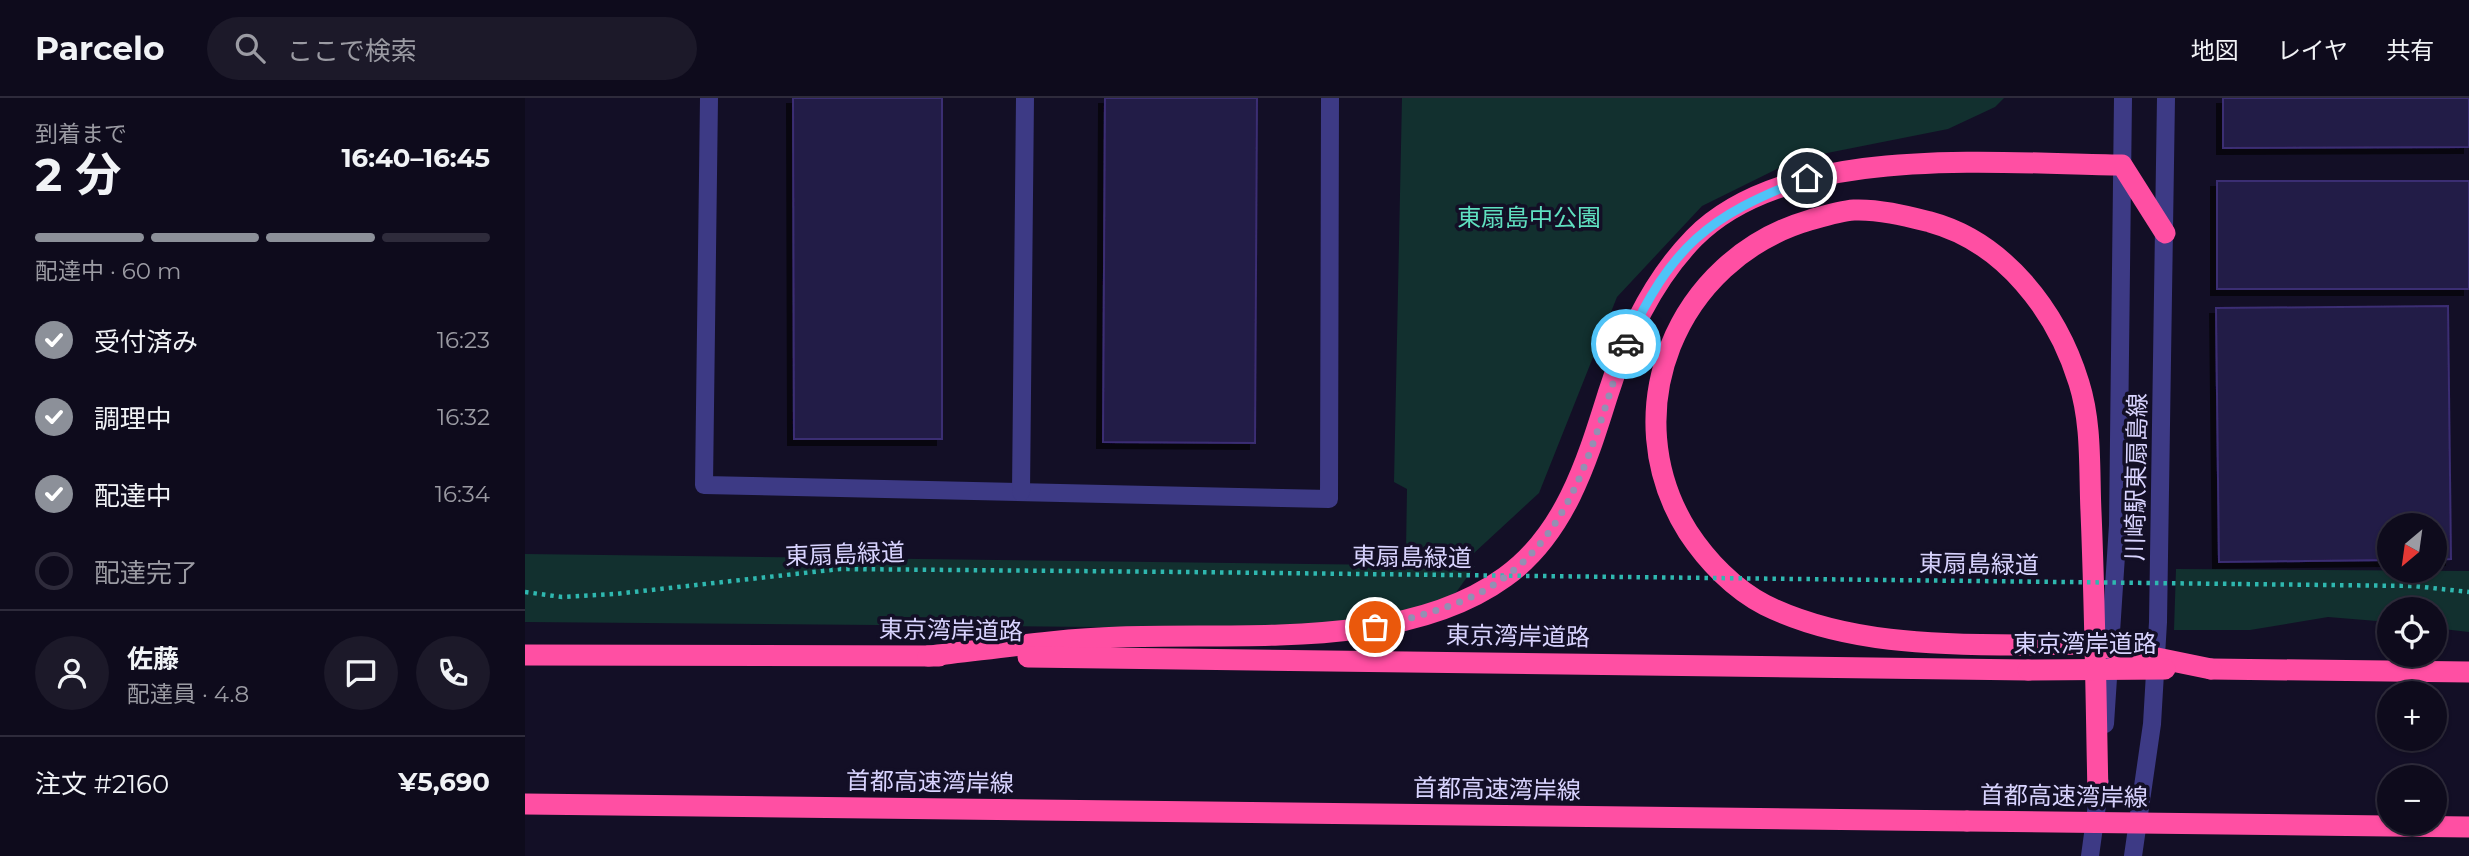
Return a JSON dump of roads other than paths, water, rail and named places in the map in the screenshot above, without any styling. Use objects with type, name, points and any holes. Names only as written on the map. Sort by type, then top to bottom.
[{"type":"highway","points":[[928,656],[1117,637],[1338,631],[1375,627],[1461,601],[1503,578],[1530,556],[1551,530],[1591,451],[1626,343],[1646,303],[1670,267],[1696,236],[1731,210],[1807,178],[1902,165],[2122,165],[2165,233]]},
{"type":"highway","points":[[2098,795],[2092,555],[2085,412],[2079,383],[2065,350],[2033,294],[1997,256],[1975,241],[1944,226],[1883,213],[1853,210],[1789,226],[1755,243],[1724,265],[1700,293],[1680,324],[1666,356],[1658,391],[1656,417],[1663,472],[1671,500],[1698,548],[1717,568],[1755,598],[1817,623],[1854,633],[1901,639],[2020,645],[2089,644],[2211,669]]},
{"type":"highway","name":"東京湾岸道路","points":[[525,655],[928,656],[2028,670],[2469,672]]},
{"type":"highway","name":"首都高速湾岸線","points":[[525,804],[2469,827]]},
{"type":"street","points":[[709,98],[704,485],[1329,499],[1330,98]]},
{"type":"street","points":[[1021,492],[1025,98]]},
{"type":"street","name":"川崎駅東扇島線","points":[[2090,856],[2113,622],[2118,525],[2123,98]]},
{"type":"street","name":"川崎駅東扇島線","points":[[2133,856],[2152,724],[2158,622],[2166,98]]},
{"type":"park label","name":"東扇島中公園","points":[[1529,217]]}]
